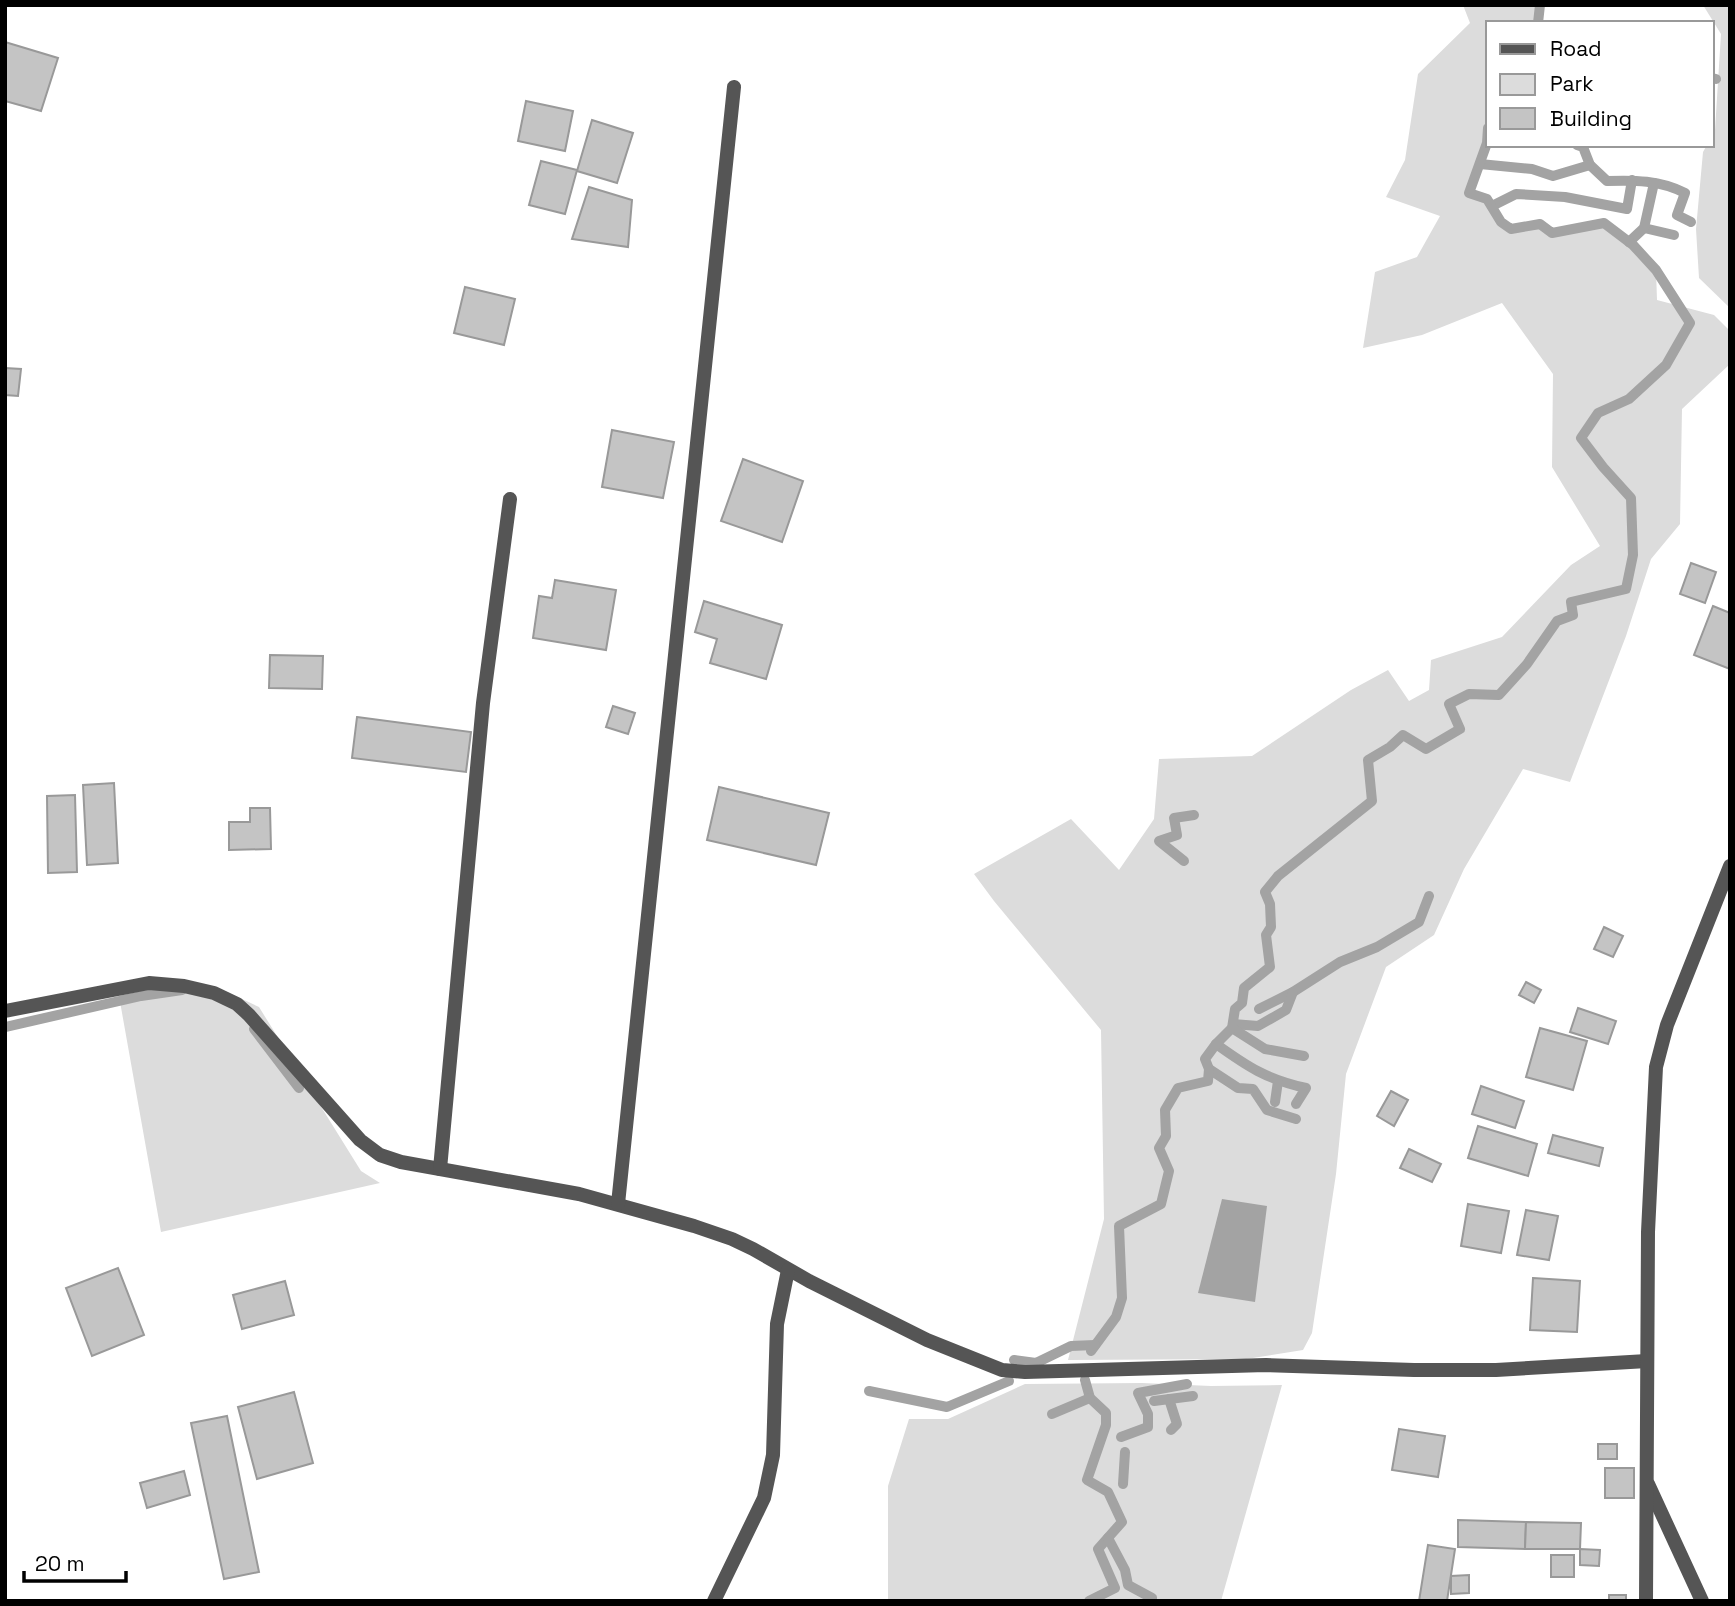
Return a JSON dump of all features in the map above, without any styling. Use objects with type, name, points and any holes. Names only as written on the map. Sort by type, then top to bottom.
[{"type":"street","points":[[618,1204],[734,86]]},
{"type":"street","points":[[440,1168],[483,704],[510,499]]},
{"type":"street","points":[[1646,1601],[1648,1232],[1656,1067],[1667,1025],[1730,866]]},
{"type":"street","points":[[5,1012],[149,983],[184,986],[214,993],[237,1004],[249,1014],[368,1147],[391,1160],[579,1194],[732,1239],[927,1340],[1002,1370],[1025,1373],[1266,1365],[1445,1370],[1647,1361]]},
{"type":"street","points":[[714,1601],[764,1498],[773,1455],[777,1324],[788,1270]]},
{"type":"street","points":[[1646,1480],[1702,1601]]},
{"type":"green space","points":[[1463,5],[1540,5],[1538,21],[1486,21],[1486,146],[1470,193],[1487,199],[1501,222],[1511,229],[1540,224],[1552,232],[1604,223],[1633,245],[1656,270],[1657,300],[1714,315],[1730,331],[1730,364],[1682,409],[1680,524],[1651,559],[1626,636],[1570,782],[1523,769],[1464,869],[1434,935],[1386,967],[1346,1074],[1336,1174],[1312,1333],[1303,1350],[1246,1359],[1068,1360],[1104,1219],[1101,1030],[974,874],[1071,819],[1119,870],[1154,819],[1159,759],[1252,756],[1351,690],[1388,670],[1409,701],[1429,690],[1431,660],[1502,637],[1571,565],[1600,546],[1552,467],[1553,374],[1502,303],[1422,335],[1363,348],[1375,272],[1417,257],[1440,216],[1386,197],[1405,160],[1418,74],[1470,23]]},
{"type":"green space","points":[[1703,5],[1730,5],[1730,308],[1699,278],[1696,229],[1703,152],[1706,147],[1714,147],[1721,34]]},
{"type":"green space","points":[[152,986],[227,992],[259,1007],[361,1171],[380,1183],[161,1232],[119,996]]},
{"type":"green space","points":[[1025,1384],[1282,1385],[1221,1601],[888,1601],[888,1486],[909,1419],[948,1419]]},
{"type":"shaded area","points":[[1222,1199],[1267,1206],[1255,1302],[1198,1293]]},
{"type":"building","points":[[5,42],[58,58],[41,111],[5,101]]},
{"type":"building","points":[[526,101],[573,111],[565,151],[518,141]]},
{"type":"building","points":[[592,120],[633,133],[617,183],[577,171]]},
{"type":"building","points":[[541,161],[577,170],[565,214],[529,205]]},
{"type":"building","points":[[589,187],[632,200],[628,247],[572,239]]},
{"type":"building","points":[[465,287],[515,299],[504,345],[454,333]]},
{"type":"building","points":[[5,368],[21,369],[18,396],[5,395]]},
{"type":"building","points":[[612,430],[674,442],[663,498],[602,487]]},
{"type":"building","points":[[743,459],[803,481],[782,542],[721,521]]},
{"type":"building","points":[[1691,563],[1716,572],[1705,603],[1680,594]]},
{"type":"building","points":[[555,580],[616,590],[606,650],[533,638],[539,596],[552,598]]},
{"type":"building","points":[[704,601],[782,625],[766,679],[710,663],[717,639],[695,632]]},
{"type":"building","points":[[1713,606],[1730,613],[1730,669],[1694,655]]},
{"type":"building","points":[[270,655],[323,656],[322,689],[269,688]]},
{"type":"building","points":[[613,706],[635,713],[628,734],[606,727]]},
{"type":"building","points":[[357,717],[471,732],[466,772],[352,758]]},
{"type":"building","points":[[114,783],[118,863],[87,865],[83,785]]},
{"type":"building","points":[[719,787],[829,813],[816,865],[707,840]]},
{"type":"building","points":[[75,795],[77,872],[48,873],[47,796]]},
{"type":"building","points":[[250,808],[270,808],[271,849],[229,850],[229,822],[250,822]]},
{"type":"building","points":[[1604,927],[1623,936],[1613,957],[1594,949]]},
{"type":"building","points":[[1526,982],[1541,990],[1534,1003],[1519,995]]},
{"type":"building","points":[[1578,1008],[1616,1021],[1608,1044],[1570,1032]]},
{"type":"building","points":[[1540,1028],[1587,1041],[1573,1090],[1526,1077]]},
{"type":"building","points":[[1481,1086],[1524,1101],[1515,1128],[1472,1114]]},
{"type":"building","points":[[1391,1091],[1408,1100],[1394,1126],[1377,1116]]},
{"type":"building","points":[[1478,1126],[1537,1144],[1528,1176],[1468,1158]]},
{"type":"building","points":[[1553,1135],[1603,1148],[1599,1166],[1548,1153]]},
{"type":"building","points":[[1409,1149],[1441,1164],[1432,1182],[1400,1168]]},
{"type":"building","points":[[1468,1204],[1509,1211],[1501,1253],[1461,1246]]},
{"type":"building","points":[[1526,1210],[1558,1216],[1549,1260],[1517,1255]]},
{"type":"building","points":[[118,1268],[144,1335],[92,1356],[66,1288]]},
{"type":"building","points":[[1533,1278],[1580,1281],[1577,1332],[1530,1330]]},
{"type":"building","points":[[285,1281],[294,1315],[242,1329],[233,1295]]},
{"type":"building","points":[[294,1392],[313,1463],[257,1479],[238,1407]]},
{"type":"building","points":[[227,1416],[259,1572],[224,1579],[191,1423]]},
{"type":"building","points":[[1399,1429],[1445,1436],[1438,1477],[1392,1470]]},
{"type":"building","points":[[1598,1444],[1617,1444],[1617,1459],[1598,1459]]},
{"type":"building","points":[[1605,1468],[1634,1468],[1634,1498],[1605,1498]]},
{"type":"building","points":[[184,1471],[190,1495],[147,1508],[140,1483]]},
{"type":"building","points":[[1458,1520],[1526,1522],[1525,1549],[1458,1547]]},
{"type":"building","points":[[1526,1522],[1581,1523],[1580,1549],[1525,1549]]},
{"type":"building","points":[[1428,1545],[1455,1549],[1447,1601],[1419,1601]]},
{"type":"building","points":[[1580,1549],[1600,1550],[1599,1566],[1580,1565]]},
{"type":"building","points":[[1551,1555],[1574,1555],[1574,1577],[1551,1577]]},
{"type":"building","points":[[1469,1575],[1469,1593],[1451,1594],[1451,1576]]},
{"type":"building","points":[[1609,1595],[1626,1595],[1626,1601],[1609,1601]]},
{"type":"waterway","points":[[1538,21],[1540,5]]},
{"type":"waterway","points":[[1091,1351],[1116,1317],[1122,1298],[1119,1226],[1161,1204],[1169,1171],[1159,1148],[1166,1136],[1165,1110],[1178,1088],[1208,1081],[1209,1069],[1205,1059],[1232,1028],[1235,1009],[1242,1003],[1244,988],[1270,967],[1266,935],[1271,927],[1270,904],[1265,892],[1278,876],[1372,801],[1368,760],[1390,747],[1403,735],[1426,749],[1460,729],[1449,704],[1469,694],[1499,695],[1527,664],[1557,621],[1573,615],[1571,602],[1626,589],[1633,555],[1631,498],[1581,438],[1598,413],[1629,399],[1666,365],[1690,323],[1656,270],[1633,245],[1604,223],[1552,233],[1540,224],[1511,229],[1501,222],[1487,199],[1469,193],[1486,146]]},
{"type":"waterway","points":[[1583,147],[1590,165],[1607,181],[1656,183],[1685,193],[1677,215],[1691,222]]},
{"type":"waterway","points":[[1480,164],[1532,169],[1553,176],[1590,165]]},
{"type":"waterway","points":[[1492,206],[1516,194],[1565,197],[1627,209],[1632,180]]},
{"type":"waterway","points":[[1629,242],[1644,228],[1654,183]]},
{"type":"waterway","points":[[1644,228],[1674,235]]},
{"type":"waterway","points":[[1184,861],[1159,841],[1177,835],[1174,818],[1194,815]]},
{"type":"waterway","points":[[1259,1009],[1293,992],[1340,962],[1377,947],[1419,922],[1429,896]]},
{"type":"waterway","points":[[5,1027],[141,996],[182,990]]},
{"type":"waterway","points":[[1233,1024],[1258,1026],[1286,1010],[1293,992]]},
{"type":"waterway","points":[[1232,1028],[1265,1049],[1304,1056]]},
{"type":"waterway","points":[[254,1029],[299,1088]]},
{"type":"waterway","points":[[1216,1044],[1258,1071],[1306,1088],[1296,1104]]},
{"type":"waterway","points":[[1209,1069],[1238,1088],[1253,1089],[1267,1110],[1296,1119]]},
{"type":"waterway","points":[[1275,1102],[1278,1081]]},
{"type":"waterway","points":[[1014,1360],[1036,1363],[1071,1346],[1095,1345]]},
{"type":"waterway","points":[[1085,1380],[1090,1398],[1106,1413],[1106,1425],[1087,1480],[1108,1492],[1122,1522],[1098,1549],[1115,1588],[1089,1601]]},
{"type":"waterway","points":[[869,1391],[947,1407],[1009,1381]]},
{"type":"waterway","points":[[1121,1437],[1148,1427],[1148,1414],[1138,1393],[1187,1384]]},
{"type":"waterway","points":[[1154,1401],[1193,1396]]},
{"type":"waterway","points":[[1052,1414],[1090,1398]]},
{"type":"waterway","points":[[1169,1399],[1177,1424],[1171,1430]]},
{"type":"waterway","points":[[1123,1484],[1125,1452]]},
{"type":"waterway","points":[[1108,1538],[1125,1570],[1128,1585],[1152,1598],[1151,1601]]}]
